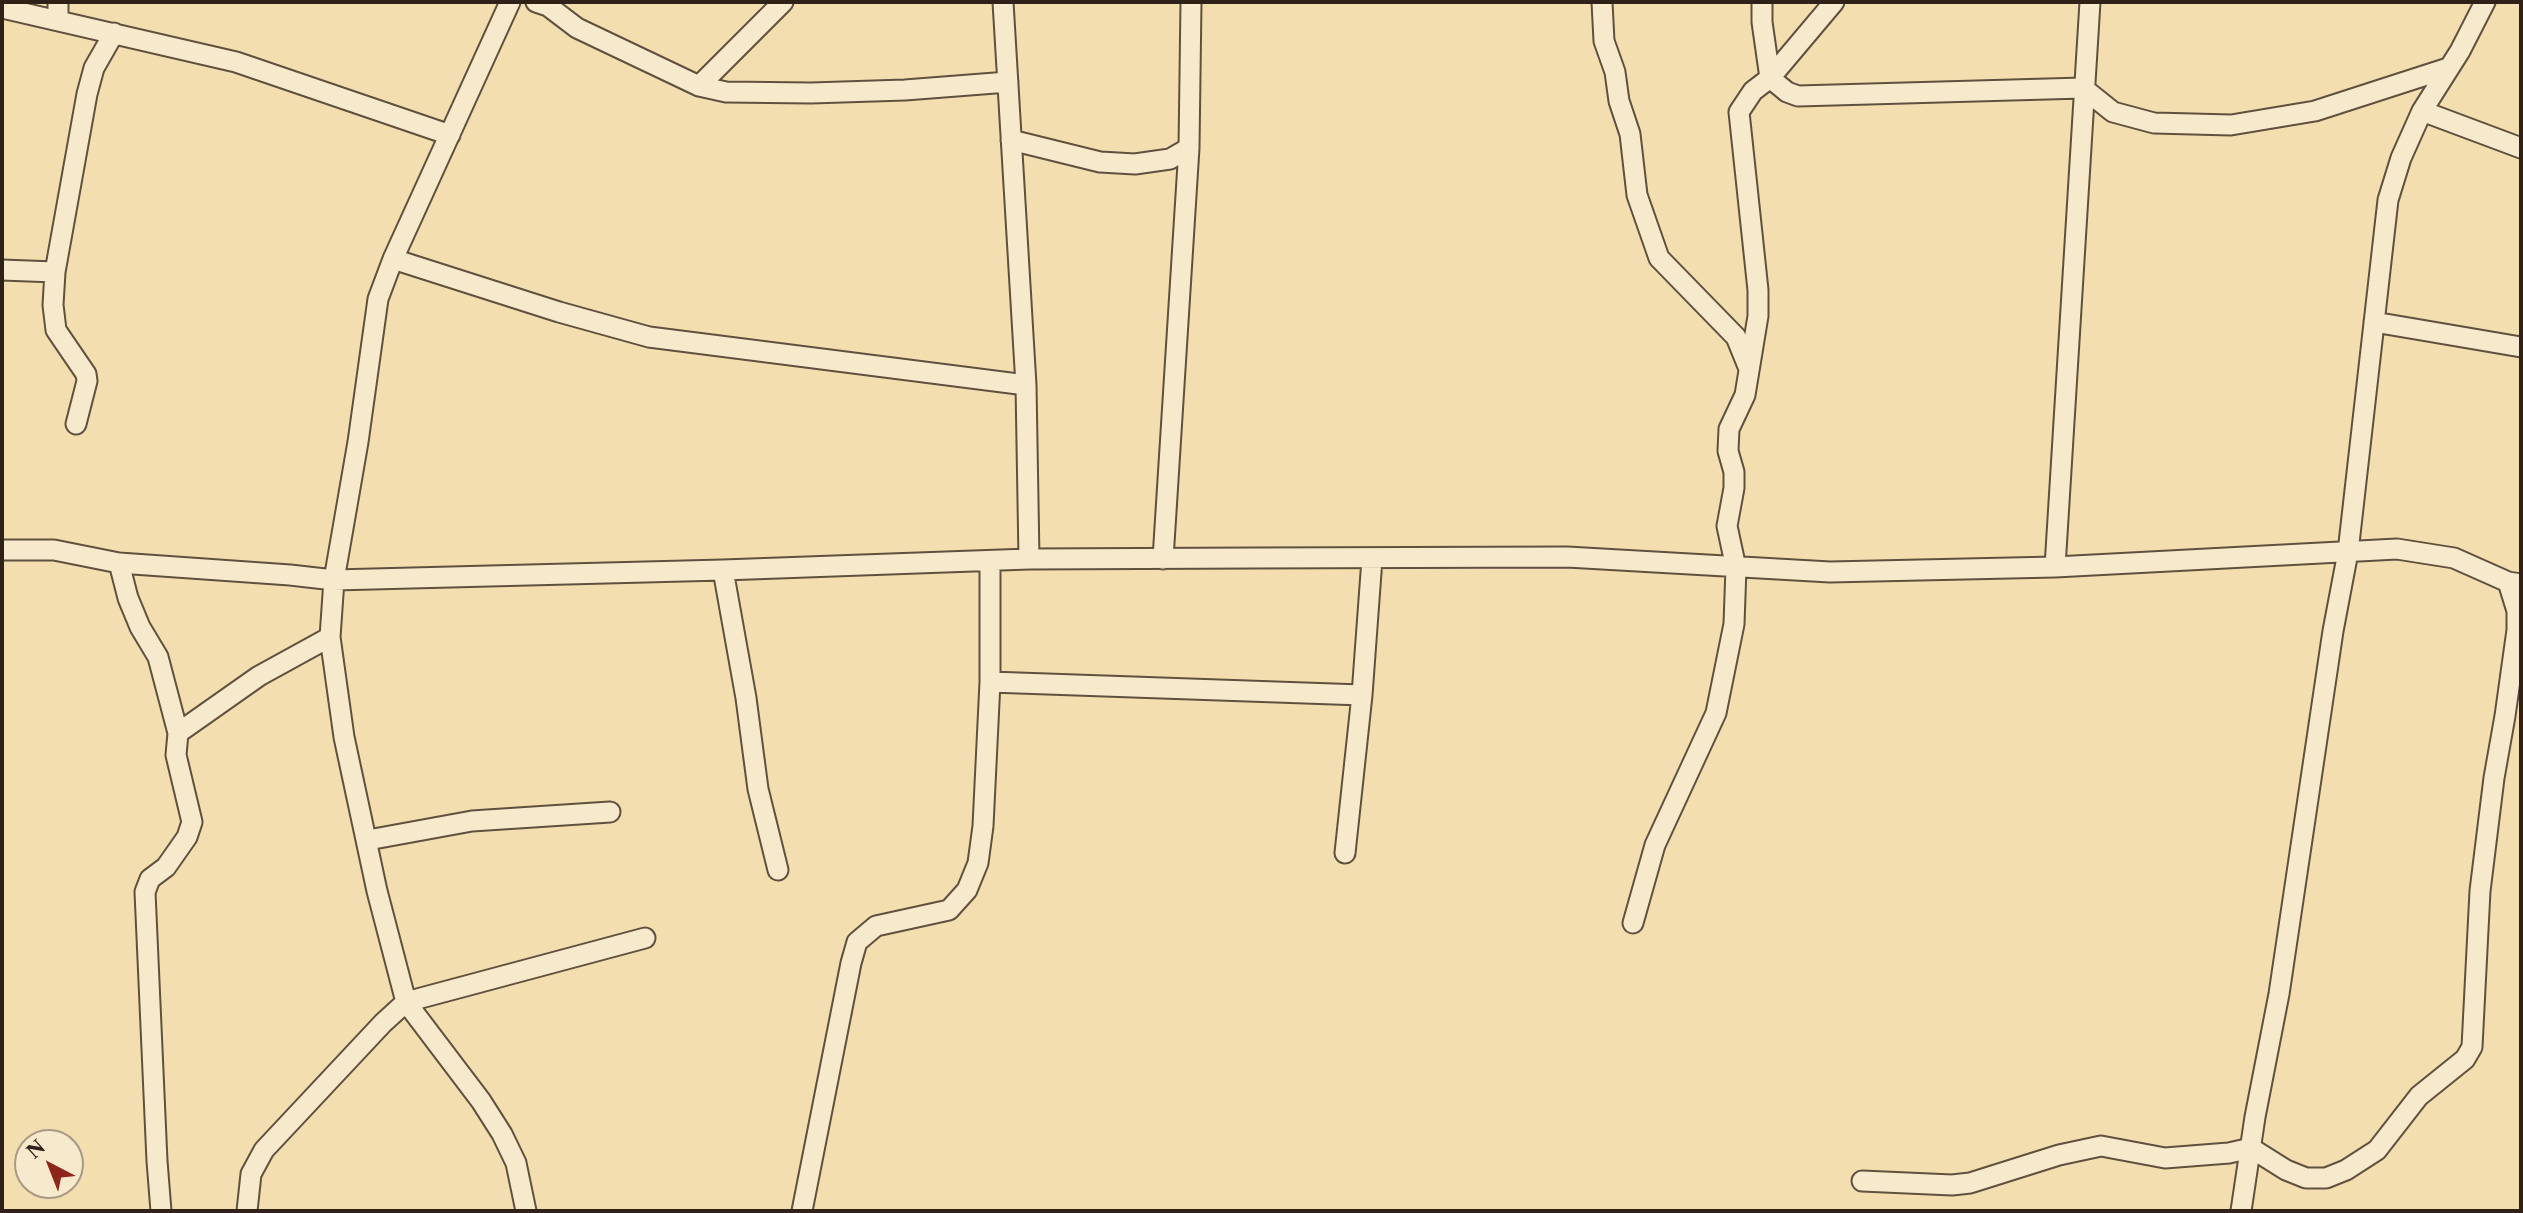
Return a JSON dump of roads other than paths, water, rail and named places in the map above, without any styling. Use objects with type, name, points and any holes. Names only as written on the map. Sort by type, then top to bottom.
[{"type":"street","points":[[510,2],[393,259],[378,299],[358,442],[334,580],[330,637],[344,737],[377,891],[406,1002],[481,1101],[502,1134],[516,1163],[526,1211]]},
{"type":"street","points":[[537,2],[548,6],[577,28],[699,86],[726,92],[905,90],[1008,82]]},
{"type":"street","points":[[699,86],[783,2]]},
{"type":"street","points":[[998,2],[1008,82],[1026,385],[1029,559]]},
{"type":"street","points":[[1163,559],[1189,148],[1191,2]]},
{"type":"street","points":[[1602,2],[1604,41],[1615,72],[1619,101],[1630,134],[1637,195],[1659,258],[1736,337],[1749,370]]},
{"type":"street","points":[[1762,2],[1770,78],[1787,92],[1798,96],[2084,88],[2113,112],[2154,123],[2231,125],[2315,111],[2448,68]]},
{"type":"street","points":[[1633,923],[1655,845],[1716,713],[1734,624],[1736,568],[1727,526],[1734,488],[1734,472],[1728,452],[1729,429],[1745,395],[1758,316],[1758,290],[1739,111],[1753,91],[1770,78],[1834,2]]},
{"type":"street","points":[[2055,567],[2090,2]]},
{"type":"street","points":[[2241,1211],[2255,1117],[2279,994],[2333,631],[2348,552],[2388,200],[2401,158],[2422,111],[2460,51],[2485,2]]},
{"type":"street","points":[[2,8],[58,11],[114,33],[236,62],[450,135]]},
{"type":"street","points":[[76,424],[88,381],[56,330],[53,305],[55,272],[87,94],[94,68],[114,33]]},
{"type":"street","points":[[2422,111],[2521,148]]},
{"type":"street","points":[[1012,140],[1100,162],[1135,164],[1170,159],[1189,148]]},
{"type":"street","points":[[393,259],[559,312],[649,337],[1026,385]]},
{"type":"street","points":[[2,270],[55,272]]},
{"type":"street","points":[[2374,322],[2521,347]]},
{"type":"street","points":[[2,550],[54,550],[120,563],[334,580],[1029,559],[1567,557],[1830,572],[2055,567],[2397,548],[2454,558],[2515,583],[2517,620],[2513,719],[2494,778],[2480,891],[2472,1046],[2465,1059],[2419,1096],[2377,1150],[2346,1170],[2326,1178],[2306,1178],[2286,1170],[2251,1148],[2230,1153],[2165,1158],[2101,1146],[2059,1155],[1970,1183],[1952,1185],[1862,1181]]},
{"type":"street","points":[[1345,853],[1362,695],[1372,559]]},
{"type":"street","points":[[802,1211],[857,942],[876,926],[949,909],[967,890],[978,863],[983,826],[990,681],[990,561]]},
{"type":"street","points":[[120,563],[128,598],[140,627],[158,657],[178,733],[176,755],[192,822],[187,837],[166,867],[150,879],[145,892],[161,1211]]},
{"type":"street","points":[[723,570],[746,698],[758,789],[778,870]]},
{"type":"street","points":[[178,733],[259,676],[330,637]]},
{"type":"street","points":[[990,681],[1362,695]]},
{"type":"street","points":[[368,840],[472,821],[610,812]]},
{"type":"street","points":[[247,1211],[251,1174],[264,1150],[406,1002],[645,938]]}]
